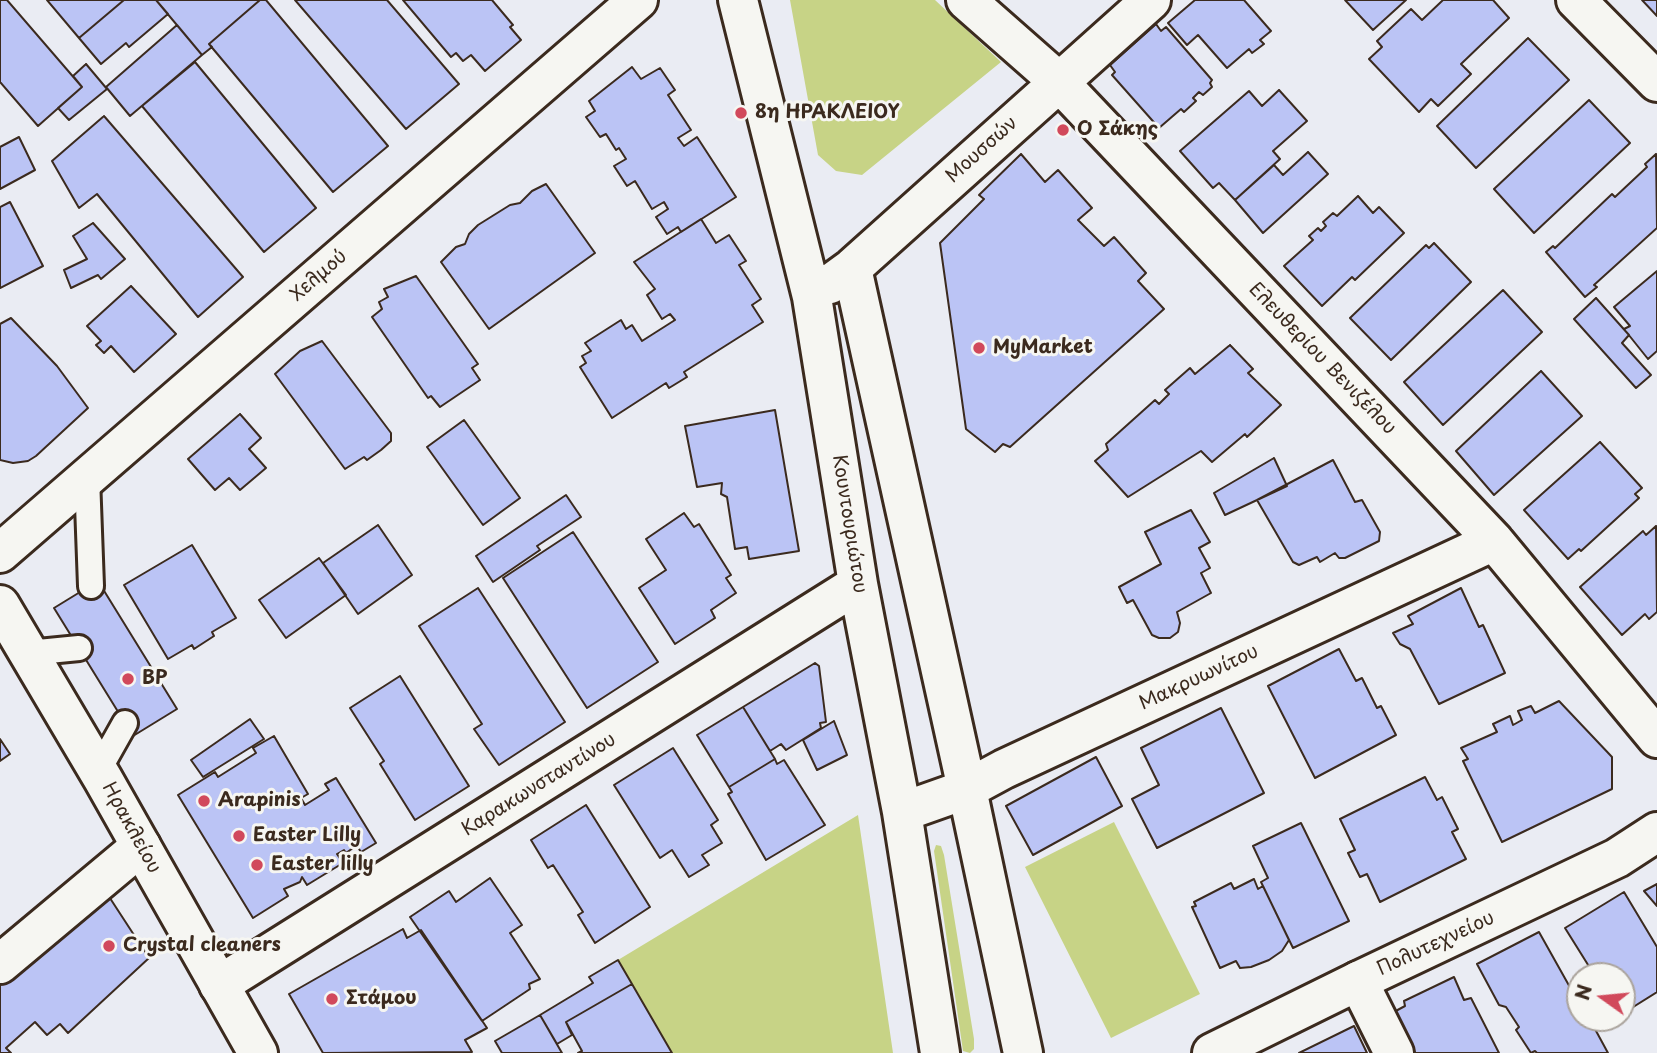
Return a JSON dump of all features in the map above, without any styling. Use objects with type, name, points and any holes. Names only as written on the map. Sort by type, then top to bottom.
[{"type":"street","name":"Χελμού","points":[[0,552],[638,0]]},
{"type":"street","name":"Κουντουριώτου","points":[[738,0],[812,297],[858,584],[902,812],[940,1053]]},
{"type":"street","name":"Ελευθερίου Βενιζέλου","points":[[966,0],[1058,81],[1494,541],[1657,738]]},
{"type":"street","name":"Μουσσών","points":[[812,297],[852,268],[1151,0]]},
{"type":"street","points":[[1576,0],[1657,82]]},
{"type":"street","points":[[852,268],[1023,1053]]},
{"type":"street","name":"Μακρυωνίτου","points":[[902,812],[967,789],[1004,769],[1494,541]]},
{"type":"street","name":"Καρακωνσταντίνου","points":[[219,985],[858,584]]},
{"type":"street","name":"Ηρακλείου","points":[[0,605],[258,1053]]},
{"type":"street","name":"Πολυτεχνείου","points":[[1212,1053],[1617,858],[1657,832]]},
{"type":"street","points":[[0,964],[141,846]]},
{"type":"street","points":[[1358,981],[1394,1053]]},
{"type":"lane","points":[[87,477],[92,586]]},
{"type":"lane","points":[[29,653],[79,648]]},
{"type":"lane","points":[[98,771],[125,723]]},
{"type":"green space","points":[[790,0],[935,0],[1001,62],[862,175],[836,171],[818,155]]},
{"type":"green space","points":[[858,815],[893,1053],[672,1053],[618,960]]},
{"type":"green space","points":[[1114,822],[1200,994],[1111,1038],[1025,867]]},
{"type":"green space","points":[[936,845],[941,846],[944,855],[974,1039],[974,1049],[970,1053],[963,1051],[934,851]]},
{"type":"building","points":[[0,0],[7,0],[82,87],[38,126],[0,82]]},
{"type":"building","points":[[47,0],[124,0],[79,38]]},
{"type":"building","points":[[124,0],[156,0],[168,14],[129,47],[126,43],[101,64],[79,38]]},
{"type":"building","points":[[156,0],[260,0],[209,44],[212,47],[202,55]]},
{"type":"building","points":[[260,0],[266,0],[388,146],[333,192],[209,44]]},
{"type":"building","points":[[295,0],[387,0],[459,84],[406,129]]},
{"type":"building","points":[[403,0],[492,0],[513,25],[510,27],[521,40],[485,71],[471,55],[463,61],[456,53],[451,57]]},
{"type":"building","points":[[1195,0],[1244,0],[1271,31],[1260,40],[1264,44],[1252,53],[1249,49],[1227,68],[1198,35],[1187,45],[1168,23]]},
{"type":"building","points":[[1345,0],[1406,0],[1373,30]]},
{"type":"building","points":[[1443,0],[1493,0],[1509,18],[1461,64],[1471,74],[1438,106],[1431,99],[1419,112],[1369,59],[1382,47],[1377,41],[1411,9],[1422,20]]},
{"type":"building","points":[[1642,0],[1657,0],[1657,16]]},
{"type":"building","points":[[1156,24],[1161,31],[1166,27],[1212,80],[1212,87],[1203,95],[1199,92],[1193,98],[1196,101],[1184,112],[1181,109],[1159,128],[1112,75],[1115,72],[1110,65]]},
{"type":"building","points":[[177,25],[202,55],[130,116],[106,87]]},
{"type":"building","points":[[1528,38],[1569,80],[1476,168],[1437,126]]},
{"type":"building","points":[[195,62],[316,208],[264,252],[142,106]]},
{"type":"building","points":[[86,64],[107,89],[69,120],[58,108],[82,87],[73,76]]},
{"type":"building","points":[[632,67],[641,79],[660,68],[675,90],[668,95],[691,130],[678,138],[684,146],[697,137],[736,197],[681,232],[678,227],[667,234],[656,217],[668,209],[664,202],[652,209],[635,181],[627,186],[614,166],[626,159],[619,148],[616,150],[606,134],[600,137],[586,117],[595,111],[589,101]]},
{"type":"building","points":[[1279,90],[1307,121],[1273,151],[1280,159],[1235,200],[1219,183],[1213,188],[1180,151],[1249,91],[1262,106]]},
{"type":"building","points":[[1589,100],[1630,143],[1534,233],[1494,189]]},
{"type":"building","points":[[104,116],[243,277],[198,317],[97,194],[79,208],[52,161]]},
{"type":"building","points":[[19,137],[35,170],[0,189],[0,147]]},
{"type":"building","points":[[1308,152],[1328,174],[1263,233],[1235,200],[1274,165],[1283,175]]},
{"type":"building","points":[[1021,154],[1045,182],[1058,170],[1092,208],[1078,220],[1104,246],[1114,237],[1146,273],[1138,281],[1164,309],[1010,447],[1003,444],[995,452],[966,429],[940,243],[984,199],[979,195]]},
{"type":"building","points":[[1656,154],[1657,228],[1594,285],[1597,287],[1585,297],[1546,252],[1553,246],[1555,248],[1612,194],[1615,197],[1647,167],[1645,164]]},
{"type":"building","points":[[546,184],[595,253],[489,329],[441,262],[456,247],[465,244],[469,234],[478,225],[510,205],[520,203],[532,191]]},
{"type":"building","points":[[1358,196],[1373,213],[1379,207],[1404,233],[1355,280],[1352,277],[1322,306],[1284,266],[1313,240],[1309,236],[1318,228],[1321,231],[1326,226],[1323,222],[1333,213],[1337,216]]},
{"type":"building","points":[[10,202],[43,266],[0,288],[0,207]]},
{"type":"building","points":[[701,219],[716,243],[729,235],[746,261],[739,265],[761,299],[752,305],[763,322],[684,372],[687,377],[669,388],[666,383],[612,418],[580,367],[586,363],[582,356],[591,351],[585,343],[621,320],[626,329],[632,325],[642,341],[675,320],[670,314],[662,319],[647,295],[655,289],[634,262]]},
{"type":"building","points":[[93,223],[125,259],[101,279],[98,275],[71,288],[64,270],[87,259],[73,236]]},
{"type":"building","points":[[1434,243],[1471,282],[1391,360],[1350,318],[1426,245],[1429,248]]},
{"type":"building","points":[[1657,271],[1657,351],[1648,359],[1624,329],[1630,326],[1614,307]]},
{"type":"building","points":[[416,276],[478,364],[472,368],[480,380],[440,407],[431,396],[428,398],[372,317],[382,309],[379,302],[388,297],[384,289]]},
{"type":"building","points":[[131,286],[176,334],[134,372],[111,346],[104,353],[96,345],[101,341],[87,326]]},
{"type":"building","points":[[1503,290],[1542,332],[1443,425],[1404,382]]},
{"type":"building","points":[[1596,298],[1629,335],[1622,343],[1651,375],[1636,388],[1574,319]]},
{"type":"building","points":[[11,318],[57,366],[88,408],[36,456],[28,461],[13,463],[0,460],[0,324]]},
{"type":"building","points":[[322,341],[391,433],[391,441],[381,450],[367,460],[364,457],[345,469],[275,374],[300,351]]},
{"type":"building","points":[[1230,345],[1253,369],[1248,373],[1281,405],[1247,437],[1245,434],[1212,462],[1201,451],[1128,497],[1095,461],[1108,450],[1106,444],[1155,400],[1159,404],[1169,394],[1165,390],[1190,368],[1195,374]]},
{"type":"building","points":[[1541,371],[1582,416],[1494,495],[1456,451]]},
{"type":"building","points":[[775,410],[799,551],[749,559],[747,547],[735,549],[727,497],[721,494],[722,483],[697,487],[685,426]]},
{"type":"building","points":[[240,414],[261,438],[249,449],[266,468],[240,490],[229,478],[215,490],[188,459]]},
{"type":"building","points":[[464,420],[520,498],[483,525],[427,447]]},
{"type":"building","points":[[1600,442],[1642,488],[1635,494],[1639,498],[1581,551],[1579,549],[1568,559],[1524,510]]},
{"type":"building","points":[[1274,458],[1287,486],[1225,515],[1214,493]]},
{"type":"building","points":[[1333,460],[1355,502],[1362,500],[1380,532],[1379,541],[1345,558],[1339,558],[1335,553],[1320,562],[1317,557],[1299,565],[1293,562],[1257,500]]},
{"type":"building","points":[[566,495],[581,517],[537,546],[540,550],[493,582],[476,556]]},
{"type":"building","points":[[1191,510],[1210,542],[1199,548],[1210,568],[1201,573],[1211,593],[1177,612],[1180,623],[1178,632],[1170,638],[1159,638],[1152,635],[1133,600],[1127,603],[1119,587],[1161,564],[1145,532]]},
{"type":"building","points":[[684,513],[694,527],[699,524],[731,575],[726,578],[736,593],[711,610],[715,618],[675,644],[639,588],[666,570],[646,539]]},
{"type":"building","points":[[378,525],[412,575],[358,614],[323,563]]},
{"type":"building","points":[[1656,526],[1657,612],[1649,619],[1645,614],[1622,635],[1580,587],[1643,531],[1646,535]]},
{"type":"building","points":[[573,532],[658,662],[587,708],[503,578]]},
{"type":"building","points":[[192,545],[236,618],[212,632],[214,636],[194,649],[192,645],[168,659],[124,585]]},
{"type":"building","points":[[319,558],[346,595],[286,638],[259,600]]},
{"type":"building","name":"BP","points":[[98,581],[177,709],[133,736],[54,608]]},
{"type":"building","points":[[478,588],[565,722],[499,765],[474,729],[482,724],[419,626]]},
{"type":"building","points":[[1461,588],[1479,627],[1483,625],[1505,673],[1439,704],[1410,649],[1400,644],[1393,633],[1413,624],[1408,616]]},
{"type":"building","points":[[1339,649],[1356,681],[1362,678],[1377,708],[1381,706],[1396,735],[1315,778],[1268,686]]},
{"type":"building","points":[[815,663],[819,666],[826,722],[820,723],[821,728],[786,750],[781,744],[770,751],[743,707]]},
{"type":"building","points":[[400,676],[469,786],[415,820],[380,764],[384,761],[350,708]]},
{"type":"building","points":[[1559,701],[1612,757],[1612,789],[1502,842],[1463,761],[1468,759],[1461,748],[1497,732],[1493,724],[1510,716],[1513,725],[1522,720],[1518,711],[1531,706],[1535,713]]},
{"type":"building","points":[[743,707],[775,759],[729,787],[697,735]]},
{"type":"building","points":[[1221,708],[1264,793],[1157,848],[1132,799],[1159,785],[1141,748]]},
{"type":"building","points":[[250,719],[264,739],[203,777],[191,760]]},
{"type":"building","points":[[834,721],[847,755],[817,770],[803,740]]},
{"type":"building","points":[[274,736],[308,794],[301,798],[305,805],[329,790],[325,784],[336,778],[376,843],[361,852],[355,843],[346,853],[344,850],[337,854],[343,863],[307,885],[302,877],[300,882],[284,889],[288,896],[253,918],[178,795],[215,772],[218,777],[256,753],[253,748]]},
{"type":"building","points":[[0,739],[10,754],[0,761]]},
{"type":"building","points":[[673,748],[718,820],[711,825],[722,843],[702,855],[709,865],[689,877],[672,850],[660,858],[614,785]]},
{"type":"building","points":[[1096,757],[1122,806],[1033,855],[1006,806]]},
{"type":"building","points":[[775,759],[777,764],[784,760],[825,825],[766,860],[728,794],[732,792],[729,787]]},
{"type":"building","points":[[1425,777],[1437,800],[1442,797],[1458,829],[1452,832],[1466,859],[1380,902],[1367,874],[1360,877],[1348,853],[1355,850],[1340,819]]},
{"type":"building","points":[[586,805],[650,907],[595,943],[578,915],[583,912],[553,865],[548,868],[531,840]]},
{"type":"building","points":[[1301,823],[1349,921],[1293,948],[1261,882],[1268,878],[1253,846]]},
{"type":"building","points":[[490,878],[522,925],[510,933],[540,979],[529,984],[530,989],[482,1021],[410,917],[449,891],[456,902]]},
{"type":"building","points":[[1254,879],[1258,889],[1263,886],[1289,940],[1282,951],[1269,960],[1240,968],[1236,961],[1220,968],[1192,907],[1196,906],[1194,902],[1231,883],[1234,889]]},
{"type":"building","points":[[1657,884],[1657,906],[1644,891]]},
{"type":"building","points":[[106,892],[149,958],[68,1033],[60,1024],[47,1035],[35,1022],[6,1048],[11,1053],[0,1053],[0,982]]},
{"type":"building","points":[[1624,892],[1657,947],[1657,992],[1636,1005],[1636,962],[1586,962],[1565,928]]},
{"type":"building","points":[[403,929],[407,938],[421,930],[487,1028],[465,1040],[472,1052],[323,1053],[289,994]]},
{"type":"building","points":[[1539,932],[1566,980],[1566,1032],[1597,1032],[1608,1053],[1531,1053],[1516,1030],[1519,1027],[1506,1007],[1499,1005],[1477,964]]},
{"type":"building","points":[[618,960],[632,984],[566,1022],[572,1035],[557,1044],[540,1015],[593,983],[589,977]]},
{"type":"building","points":[[1454,977],[1464,1000],[1471,998],[1499,1053],[1412,1053],[1392,1013],[1405,1006],[1404,1001]]},
{"type":"building","points":[[632,984],[672,1053],[578,1053],[582,1051],[566,1022]]},
{"type":"building","points":[[540,1015],[562,1053],[502,1053],[495,1041]]},
{"type":"building","points":[[1354,1026],[1367,1053],[1299,1053]]},
{"type":"place","name":"8η ΗΡΑΚΛΕΙΟΥ","points":[[741,113]]},
{"type":"place","name":"Ο Σάκης","points":[[1063,130]]},
{"type":"place","name":"MyMarket","points":[[979,348]]},
{"type":"place","name":"BP","points":[[128,679]]},
{"type":"place","name":"Arapinis","points":[[204,801]]},
{"type":"place","name":"Easter Lilly","points":[[239,836]]},
{"type":"place","name":"Easter lilly","points":[[257,865]]},
{"type":"place","name":"Crystal cleaners","points":[[109,946]]},
{"type":"place","name":"Στάμου","points":[[332,999]]}]
